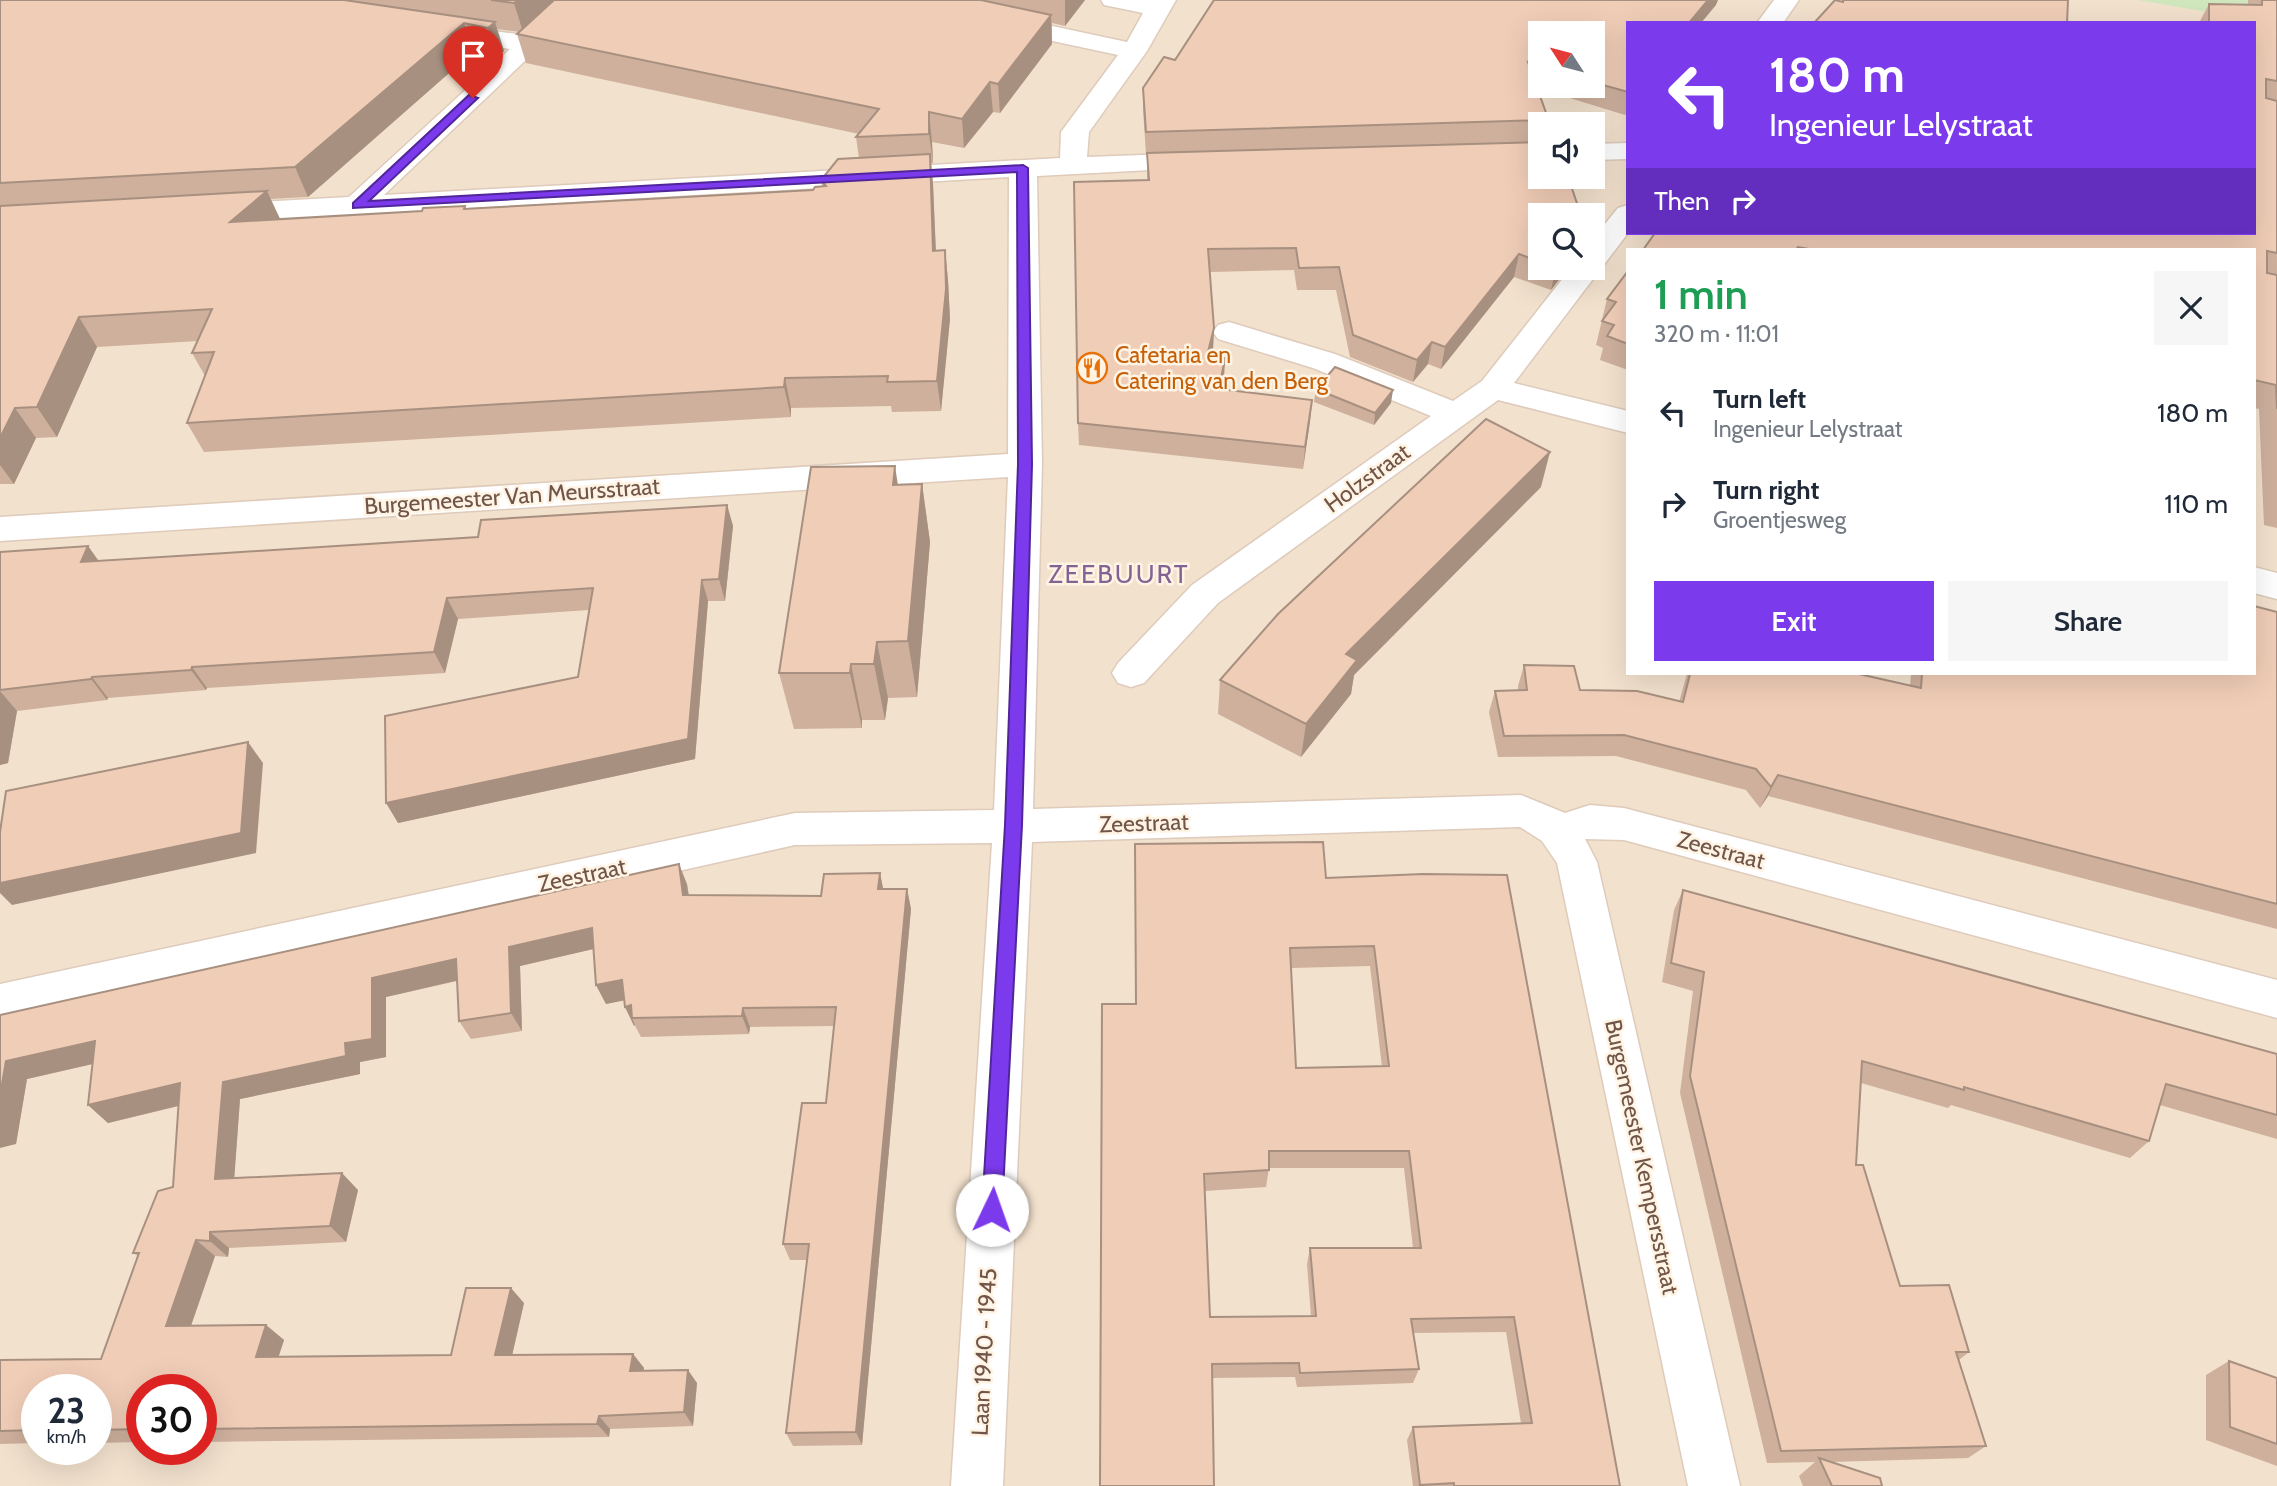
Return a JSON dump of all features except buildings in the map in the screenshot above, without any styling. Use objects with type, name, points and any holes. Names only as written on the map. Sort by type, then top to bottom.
[{"type":"street","points":[[357,205],[577,0]]},
{"type":"street","points":[[1073,166],[1075,132],[1134,51],[1161,4],[1113,0]]},
{"type":"street","points":[[1771,21],[1787,0]]},
{"type":"street","points":[[973,17],[1134,51]]},
{"type":"street","points":[[425,29],[531,44]]},
{"type":"street","points":[[1605,152],[1626,151]]},
{"type":"street","points":[[192,214],[1023,168],[1224,161]]},
{"type":"street","name":"Laan 1940 - 1945","points":[[977,1486],[1013,825],[1025,464],[1023,168]]},
{"type":"street","points":[[1605,243],[1626,217]]},
{"type":"street","name":"Holzstraat","points":[[1131,673],[1205,594],[1493,388],[1577,280]]},
{"type":"street","points":[[1229,332],[1324,361],[1456,414]]},
{"type":"street","points":[[1493,388],[1626,421]]},
{"type":"street","name":"Burgemeester Van Meursstraat","points":[[0,529],[1025,464]]},
{"type":"street","points":[[2256,581],[2277,586]]},
{"type":"street","name":"Zeestraat","points":[[0,1003],[795,829],[1521,811],[1545,819],[1561,831],[1590,821],[1623,824],[2277,999]]},
{"type":"street","name":"Burgemeester Kempersstraat","points":[[1561,831],[1577,862],[1714,1486]]},
{"type":"shaded area","points":[[0,0],[2277,0],[2277,1486],[0,1486]]},
{"type":"green space","points":[[2138,0],[2277,0],[2277,24]]},
{"type":"place","name":"Cafetaria en Catering van den Berg","points":[[1092,368]]},
{"type":"district","name":"ZEEBUURT","points":[[1119,574]]},
{"type":"route","points":[[473,98],[357,205],[1023,168],[1025,464],[1013,825],[992,1210]]}]
